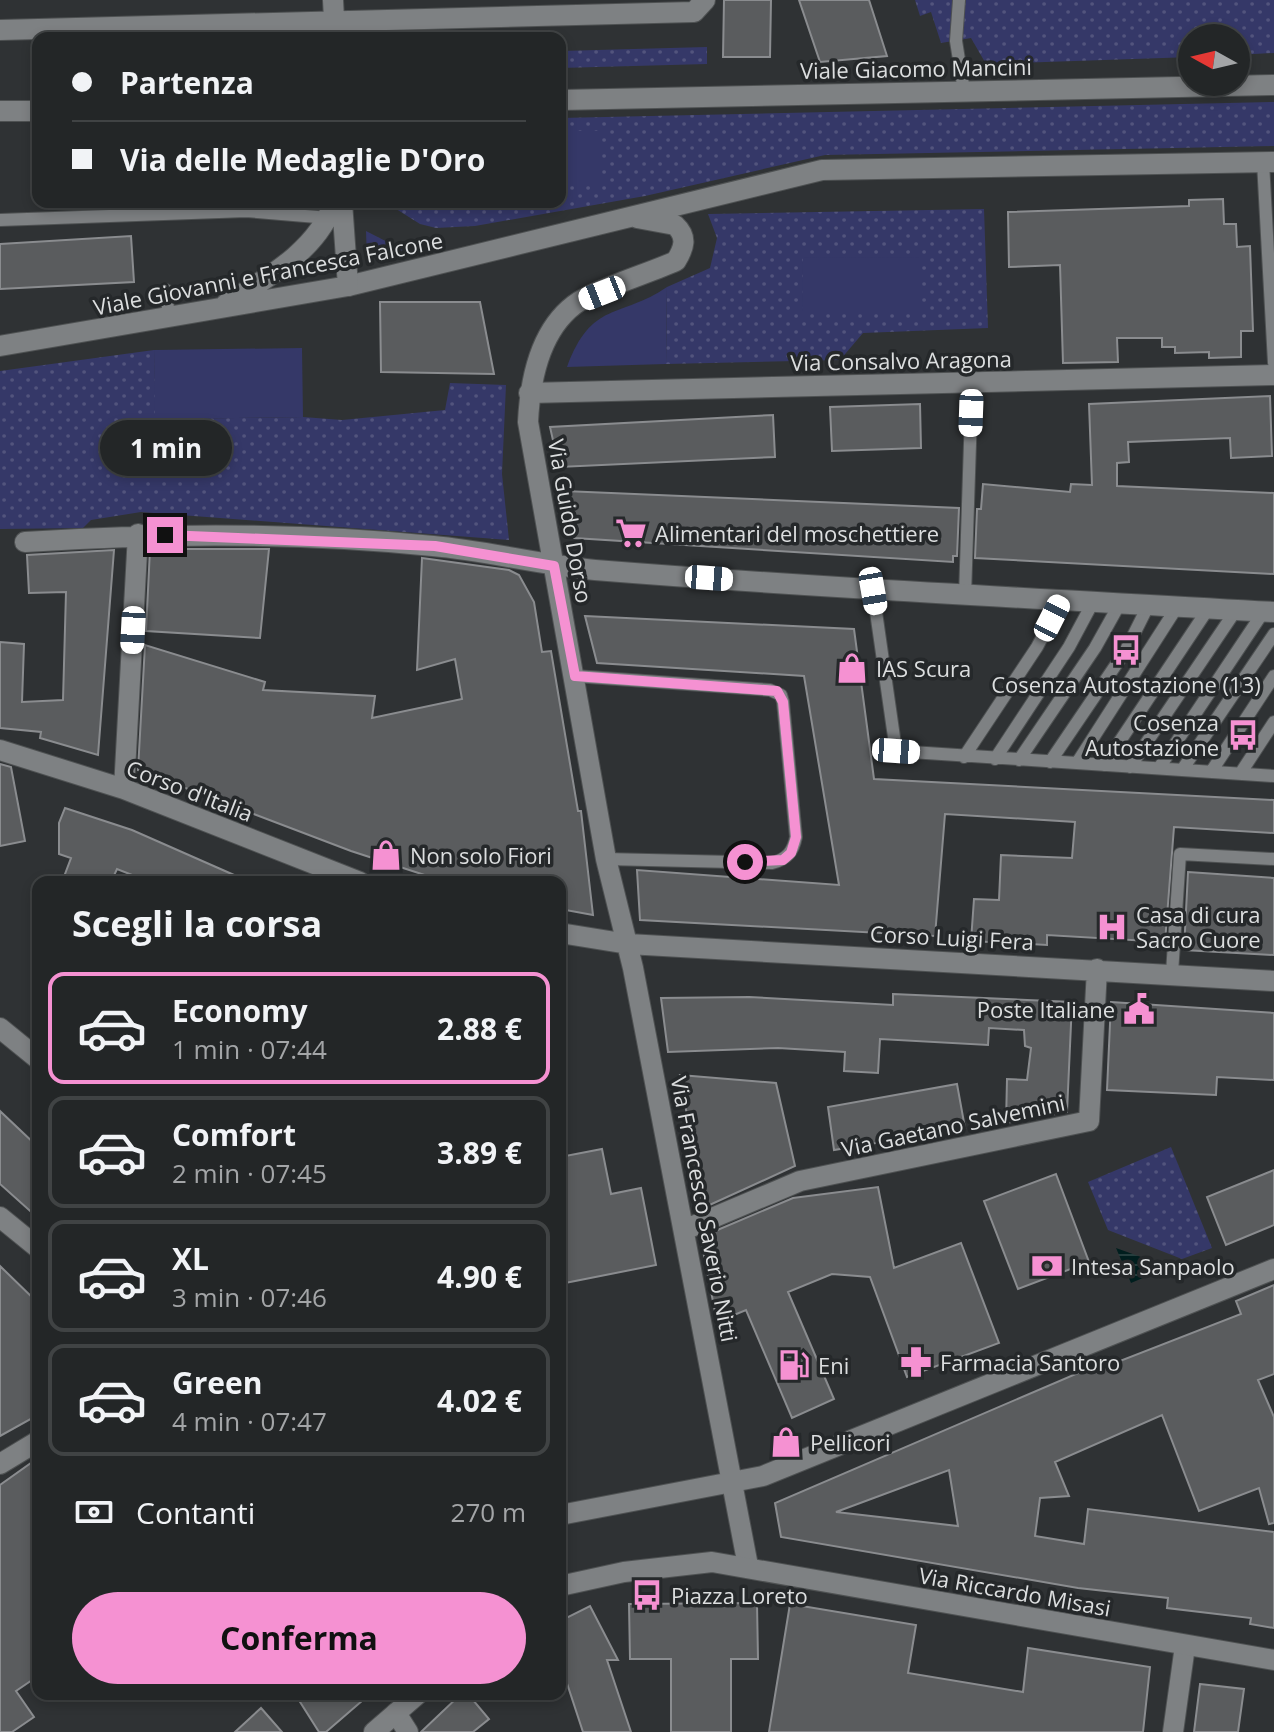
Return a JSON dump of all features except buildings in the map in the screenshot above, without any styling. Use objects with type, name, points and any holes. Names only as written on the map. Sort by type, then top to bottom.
[{"type":"street","points":[[0,30],[694,12],[705,0]]},
{"type":"street","name":"Viale Giacomo Mancini","points":[[566,100],[1274,85]]},
{"type":"street","points":[[0,111],[32,111]]},
{"type":"street","name":"Viale Giovanni e Francesca Falcone","points":[[0,346],[348,286],[637,218],[822,170],[1268,162]]},
{"type":"street","points":[[342,208],[348,286]]},
{"type":"street","points":[[216,311],[286,266],[331,210]]},
{"type":"street","name":"Via Guido Dorso","points":[[628,944],[606,859],[528,422],[529,393],[543,344],[575,304],[676,261],[683,249],[684,240],[675,225],[637,218]]},
{"type":"street","name":"Via Consalvo Aragona","points":[[529,393],[1274,375]]},
{"type":"street","points":[[124,789],[138,534]]},
{"type":"street","points":[[25,542],[138,534],[435,546],[554,566],[873,591],[1269,612]]},
{"type":"street","name":"Corso d'Italia","points":[[0,750],[124,789],[345,876]]},
{"type":"street","points":[[566,934],[628,944]]},
{"type":"street","name":"Corso Luigi Fera","points":[[628,944],[1274,981]]},
{"type":"street","name":"Via Francesco Saverio Nitti","points":[[628,944],[734,1483]]},
{"type":"street","name":"Via Gaetano Salvemini","points":[[684,1230],[800,1181],[1089,1121],[1097,969]]},
{"type":"street","points":[[0,1028],[32,1054]]},
{"type":"street","points":[[1,1219],[32,1243]]},
{"type":"street","points":[[566,1514],[763,1476],[1274,1269]]},
{"type":"street","points":[[0,1464],[32,1445]]},
{"type":"street","points":[[566,1585],[624,1572],[712,1562],[748,1566],[734,1483]]},
{"type":"street","name":"Via Riccardo Misasi","points":[[748,1566],[1274,1660]]},
{"type":"street","points":[[1173,1732],[1185,1646]]},
{"type":"street","points":[[374,1732],[411,1700]]},
{"type":"street","points":[[396,1713],[408,1732]]},
{"type":"lane","points":[[959,0],[956,41],[964,91]]},
{"type":"lane","points":[[1268,162],[1274,363]]},
{"type":"lane","points":[[0,220],[331,210]]},
{"type":"lane","points":[[166,290],[169,318]]},
{"type":"lane","points":[[965,596],[972,382]]},
{"type":"lane","points":[[873,591],[896,751],[1240,774],[1272,772]]},
{"type":"lane","points":[[964,757],[1037,647],[1061,602]]},
{"type":"lane","points":[[995,759],[1069,647],[1092,604]]},
{"type":"lane","points":[[1019,760],[1095,648],[1119,605]]},
{"type":"lane","points":[[1050,762],[1126,650],[1148,606]]},
{"type":"lane","points":[[1077,763],[1177,607]]},
{"type":"lane","points":[[1104,765],[1208,609]]},
{"type":"lane","points":[[1130,767],[1236,610]]},
{"type":"lane","points":[[1159,768],[1269,612]]},
{"type":"lane","points":[[1182,770],[1274,634]]},
{"type":"lane","points":[[575,676],[770,690],[781,695],[796,837],[791,853],[783,860],[772,863],[606,859]]},
{"type":"lane","points":[[1211,772],[1274,676]]},
{"type":"lane","points":[[769,722],[785,722]]},
{"type":"lane","points":[[1240,774],[1274,722]]},
{"type":"lane","points":[[773,763],[789,764]]},
{"type":"lane","points":[[1172,973],[1180,854],[1274,859]]},
{"type":"shaded area","points":[[915,0],[1274,0],[1274,53],[1250,54],[1250,24],[1178,24],[1178,57],[986,64],[971,38],[941,43],[931,12],[920,16]]},
{"type":"shaded area","points":[[707,47],[707,64],[566,68],[566,51]]},
{"type":"shaded area","points":[[1274,102],[1274,146],[825,155],[645,196],[475,226],[436,228],[420,224],[395,208],[566,208],[566,118]]},
{"type":"shaded area","points":[[566,131],[599,131],[599,185],[566,185]]},
{"type":"shaded area","points":[[984,209],[988,328],[863,333],[840,360],[666,364],[667,287],[710,268],[717,238],[708,214]]},
{"type":"shaded area","points":[[366,231],[403,250],[367,258]]},
{"type":"shaded area","points":[[919,257],[919,311],[802,311],[803,258]]},
{"type":"shaded area","points":[[667,287],[666,364],[567,367],[577,346],[597,321]]},
{"type":"shaded area","points":[[302,348],[303,417],[155,419],[154,350]]},
{"type":"shaded area","points":[[154,350],[156,419],[303,417],[342,420],[445,410],[450,383],[506,385],[502,474],[509,540],[141,512],[91,520],[83,528],[0,529],[0,371]]},
{"type":"shaded area","points":[[1171,1147],[1212,1248],[1182,1259],[1108,1230],[1088,1182]]},
{"type":"shaded area","points":[[1116,1248],[1169,1267],[1131,1283]]},
{"type":"place","name":"Alimentari del moschettiere","points":[[631,533]]},
{"type":"place","name":"Cosenza Autostazione (13)","points":[[1126,650]]},
{"type":"place","name":"IAS Scura","points":[[852,668]]},
{"type":"place","name":"Cosenza Autostazione","points":[[1243,735]]},
{"type":"place","name":"Non solo Fiori","points":[[386,855]]},
{"type":"place","name":"Casa di cura Sacro Cuore","points":[[1112,927]]},
{"type":"place","name":"Poste Italiane","points":[[1139,1009]]},
{"type":"place","name":"Intesa Sanpaolo","points":[[1047,1266]]},
{"type":"place","name":"Farmacia Santoro","points":[[916,1362]]},
{"type":"place","name":"Eni","points":[[794,1365]]},
{"type":"place","name":"Pellicori","points":[[786,1442]]},
{"type":"place","name":"Piazza Loreto","points":[[647,1595]]},
{"type":"route","points":[[165,535],[435,546],[554,566],[575,676],[777,691],[783,702],[796,837],[791,853],[783,860],[772,863],[745,862]]}]
